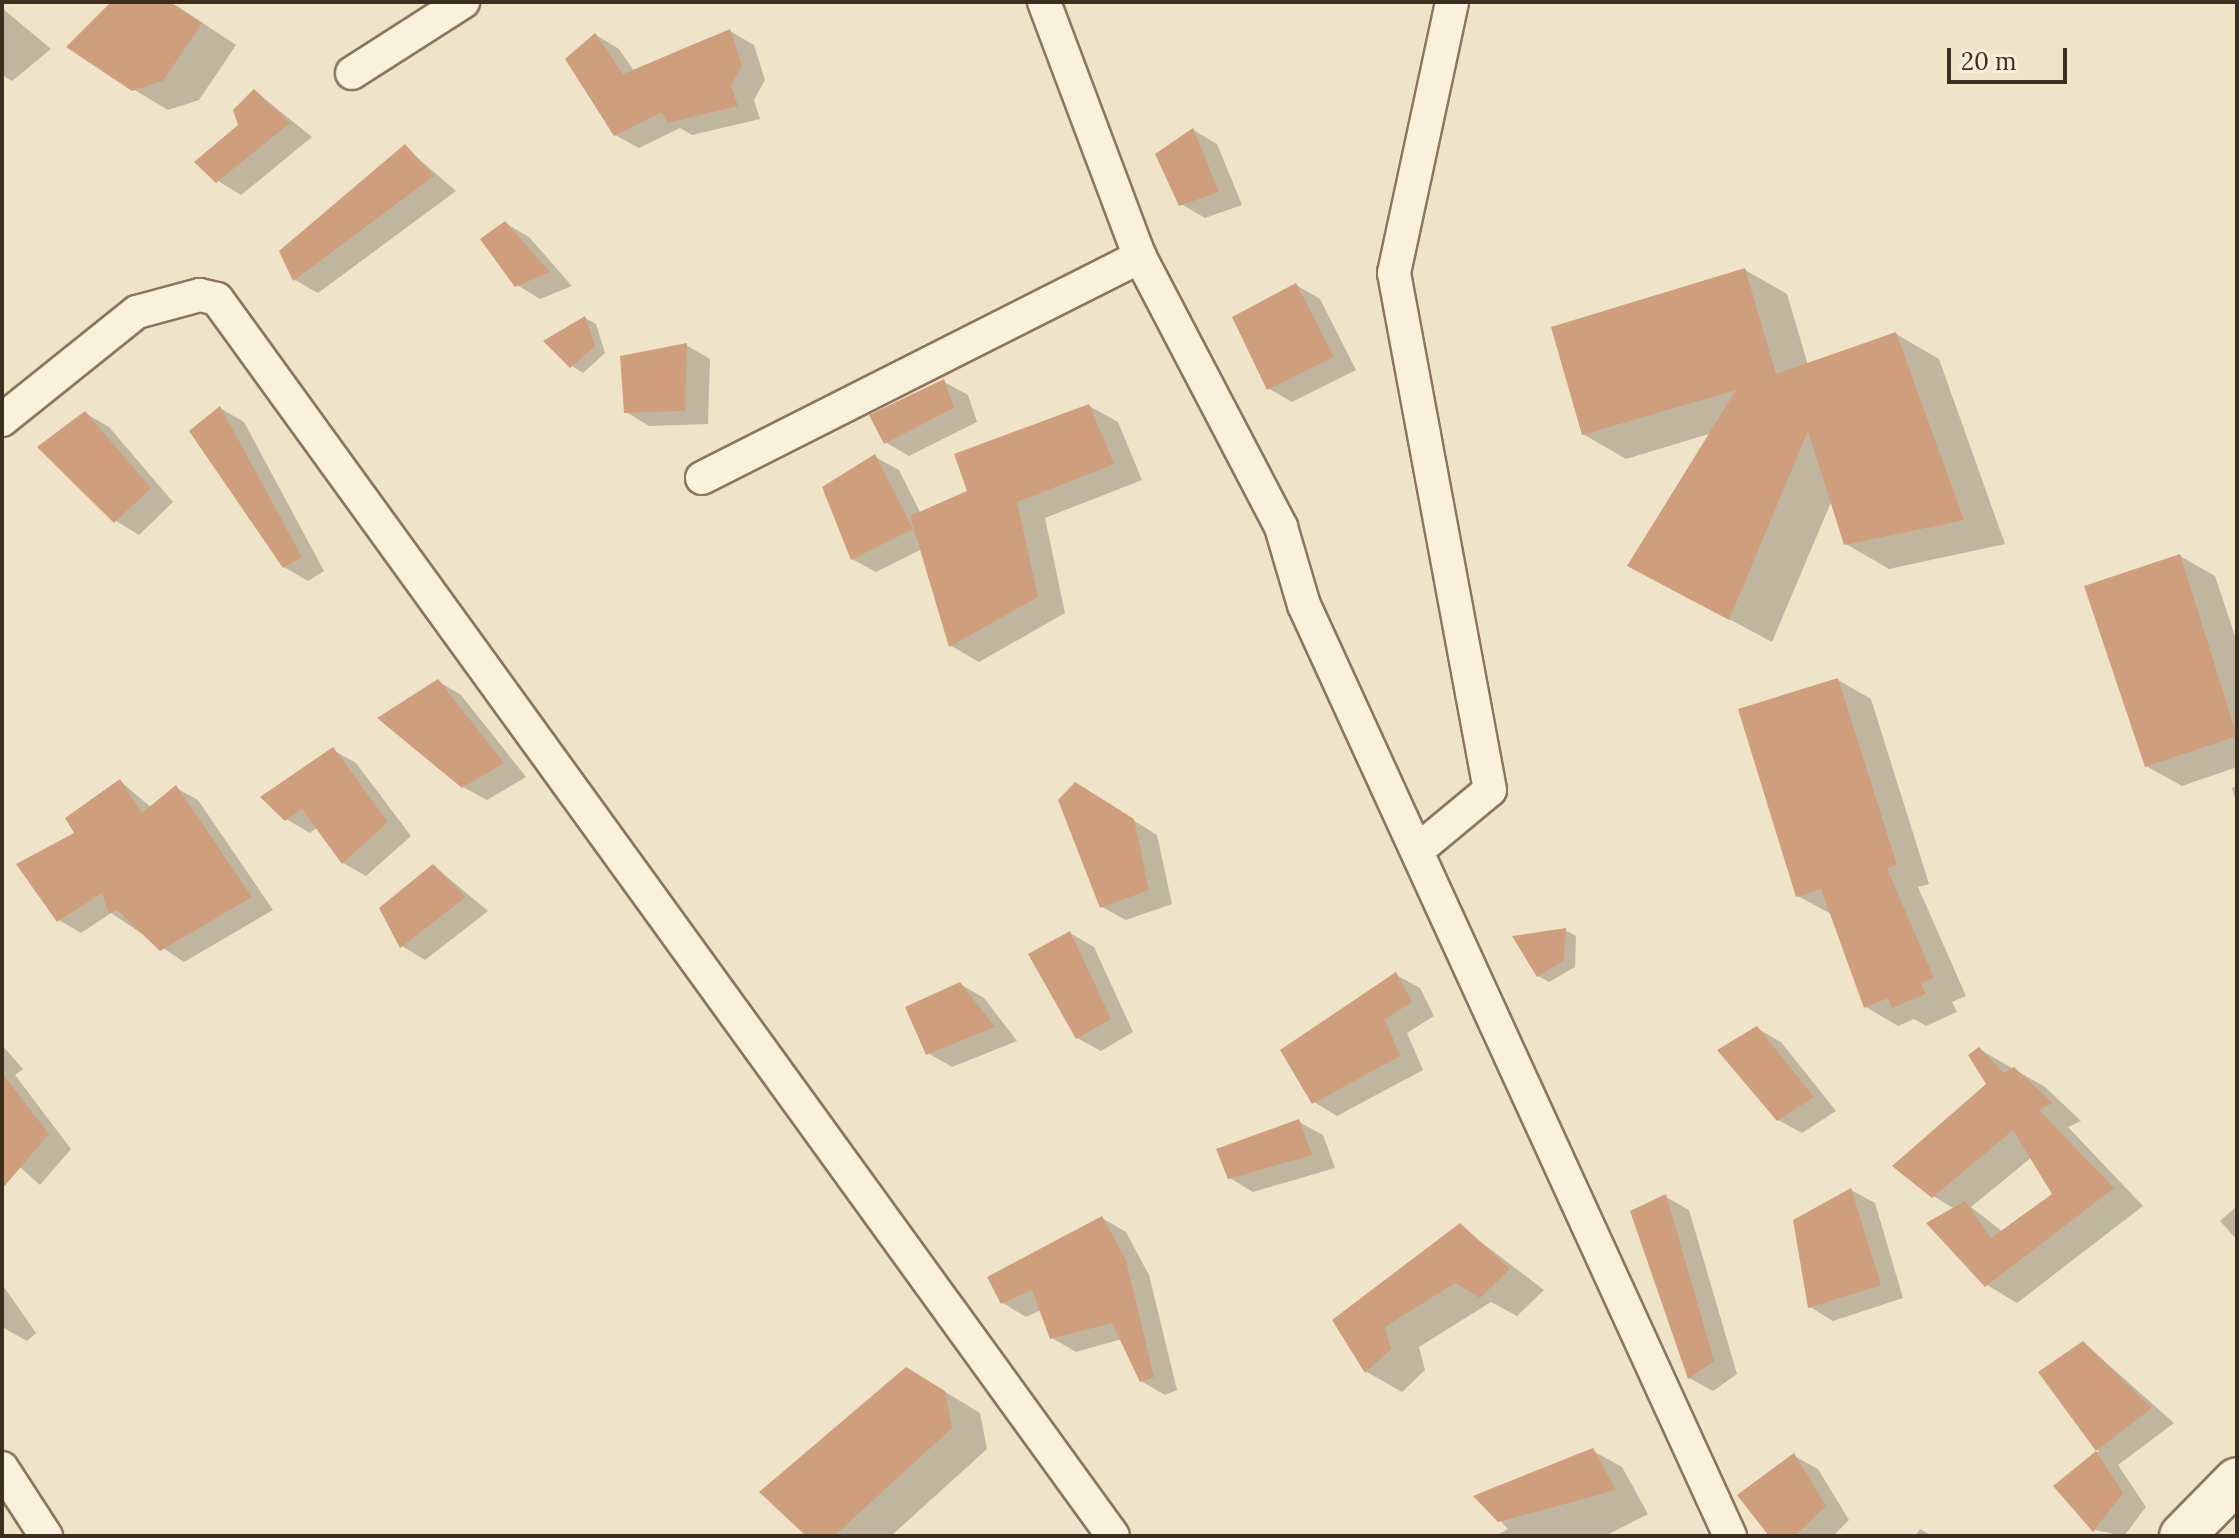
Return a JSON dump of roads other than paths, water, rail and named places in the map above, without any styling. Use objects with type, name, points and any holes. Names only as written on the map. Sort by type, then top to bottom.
[{"type":"street","points":[[352,73],[463,2]]},
{"type":"street","points":[[1044,2],[1140,257],[1281,527],[1304,605],[1419,849],[1730,1536]]},
{"type":"street","points":[[1419,849],[1490,790],[1394,273],[1452,2]]},
{"type":"street","points":[[702,478],[1140,257]]},
{"type":"street","points":[[2,420],[137,312],[200,295],[217,299],[1113,1536]]},
{"type":"street","points":[[2,1468],[46,1536]]},
{"type":"street","points":[[2182,1536],[2237,1480]]}]
